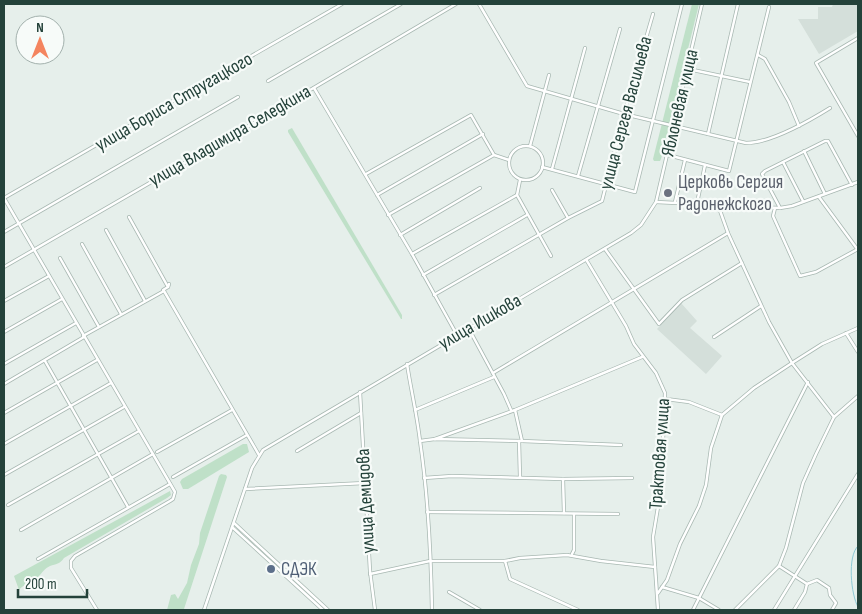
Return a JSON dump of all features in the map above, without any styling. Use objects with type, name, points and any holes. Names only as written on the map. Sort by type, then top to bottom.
[{"type":"street","name":"улица Бориса Стругацкого","points":[[4,198],[42,178],[342,4]]},
{"type":"street","points":[[268,81],[401,4]]},
{"type":"street","name":"улица Владимира Селедкина","points":[[4,267],[456,4]]},
{"type":"street","points":[[479,4],[527,86],[545,92],[624,114],[737,141],[755,142],[799,126],[830,108]]},
{"type":"street","points":[[542,168],[552,169],[635,192],[682,4]]},
{"type":"street","name":"Яблоневая улица","points":[[656,202],[702,4]]},
{"type":"street","points":[[708,134],[738,4]]},
{"type":"street","points":[[668,155],[730,171],[768,6]]},
{"type":"street","name":"улица Сергея Васильева","points":[[434,295],[568,218],[602,201],[624,114],[653,14]]},
{"type":"street","points":[[578,176],[620,29]]},
{"type":"street","points":[[858,38],[816,63],[858,136]]},
{"type":"street","points":[[552,169],[585,48]]},
{"type":"street","points":[[758,56],[765,59],[789,102],[799,126]]},
{"type":"street","points":[[688,68],[751,82]]},
{"type":"street","points":[[530,146],[549,75]]},
{"type":"street","points":[[314,88],[366,174],[457,335]]},
{"type":"street","points":[[4,232],[238,97]]},
{"type":"street","points":[[366,174],[470,115],[494,155],[509,160]]},
{"type":"street","points":[[377,195],[483,134]]},
{"type":"street","points":[[780,208],[762,174],[764,171],[825,140],[828,142],[852,185]]},
{"type":"street","points":[[530,146],[538,151],[541,156],[542,168],[533,178],[520,179],[510,167],[509,160],[516,149],[530,146]]},
{"type":"street","points":[[804,151],[825,194]]},
{"type":"street","points":[[388,215],[494,155]]},
{"type":"street","points":[[675,202],[685,160]]},
{"type":"street","points":[[783,162],[803,202]]},
{"type":"street","points":[[697,204],[705,165]]},
{"type":"street","points":[[520,179],[517,195],[552,256]]},
{"type":"street","points":[[656,202],[780,208],[819,197],[858,182]]},
{"type":"street","points":[[400,235],[480,188]]},
{"type":"street","points":[[552,190],[568,218]]},
{"type":"street","points":[[412,254],[517,195]]},
{"type":"street","points":[[775,208],[773,216],[800,276],[816,272],[858,250],[819,197]]},
{"type":"street","points":[[4,198],[174,492],[173,499],[76,556],[71,561],[72,568],[97,610]]},
{"type":"street","name":"улица Ишкова","points":[[204,610],[252,468],[259,455],[273,444],[407,364],[605,249],[641,225],[656,202]]},
{"type":"street","points":[[718,205],[728,233],[761,306],[792,362],[834,417]]},
{"type":"street","points":[[423,275],[527,215]]},
{"type":"street","points":[[4,384],[168,286],[129,217]]},
{"type":"street","points":[[106,230],[145,300]]},
{"type":"street","points":[[493,373],[728,233]]},
{"type":"street","points":[[82,244],[121,314]]},
{"type":"street","points":[[605,249],[659,324],[682,300],[742,263]]},
{"type":"street","points":[[60,258],[99,327]]},
{"type":"street","name":"Трактовая улица","points":[[586,260],[626,326],[642,357],[656,373],[663,386],[666,399],[661,489],[653,537],[658,610]]},
{"type":"street","points":[[4,301],[49,276]]},
{"type":"street","points":[[162,291],[166,292],[259,455]]},
{"type":"street","points":[[4,332],[62,299]]},
{"type":"street","points":[[714,337],[761,306]]},
{"type":"street","points":[[4,364],[76,323]]},
{"type":"street","points":[[657,594],[667,580],[680,544],[699,506],[706,486],[711,448],[722,415],[744,395],[792,362],[822,344],[858,328]]},
{"type":"street","points":[[469,329],[511,410]]},
{"type":"street","points":[[846,334],[858,352]]},
{"type":"street","points":[[435,439],[515,410],[642,357]]},
{"type":"street","points":[[4,412],[97,360]]},
{"type":"street","points":[[45,361],[128,507]]},
{"type":"street","points":[[407,364],[420,441],[424,478],[432,610]]},
{"type":"street","points":[[415,410],[495,376]]},
{"type":"street","points":[[693,610],[808,382]]},
{"type":"street","points":[[4,444],[111,383]]},
{"type":"street","name":"улица Демидова","points":[[360,392],[370,574],[375,610]]},
{"type":"street","points":[[735,610],[779,566],[786,548],[803,483],[834,417],[858,396]]},
{"type":"street","points":[[666,399],[689,402],[722,415]]},
{"type":"street","points":[[4,475],[125,407]]},
{"type":"street","points":[[157,452],[232,410]]},
{"type":"street","points":[[515,410],[521,441],[520,477]]},
{"type":"street","points":[[297,451],[361,412]]},
{"type":"street","points":[[8,505],[139,431]]},
{"type":"street","points":[[172,477],[247,435]]},
{"type":"street","points":[[420,441],[435,439],[620,445]]},
{"type":"street","points":[[21,530],[153,454]]},
{"type":"street","points":[[774,610],[858,474]]},
{"type":"street","points":[[424,478],[452,476],[563,479],[632,478]]},
{"type":"street","points":[[563,479],[564,513]]},
{"type":"street","points":[[38,559],[170,484]]},
{"type":"street","points":[[245,489],[365,484]]},
{"type":"street","points":[[427,512],[618,514]]},
{"type":"street","points":[[572,555],[574,550],[574,514]]},
{"type":"street","points":[[234,523],[328,610]]},
{"type":"street","points":[[232,527],[323,610]]},
{"type":"street","points":[[370,574],[430,561],[505,561],[520,558],[572,555],[601,561],[655,567]]},
{"type":"street","points":[[505,561],[510,579],[578,610]]},
{"type":"street","points":[[779,566],[807,584]]},
{"type":"street","points":[[807,584],[818,580],[829,588],[830,595],[836,603],[832,610]]},
{"type":"street","points":[[794,610],[805,592],[807,584]]},
{"type":"street","points":[[662,587],[699,598],[719,610]]},
{"type":"street","points":[[449,592],[480,610]]},
{"type":"shaded area","points":[[833,4],[858,4],[858,31],[819,54],[798,19],[818,19],[818,7],[832,7]]},
{"type":"shaded area","points":[[681,303],[697,321],[690,328],[722,356],[706,374],[657,329]]},
{"type":"green space","points":[[692,4],[699,4],[661,159],[660,161],[654,161],[653,159]]},
{"type":"green space","points":[[292,128],[402,315],[402,319],[288,132]]},
{"type":"green space","points":[[243,444],[247,444],[249,452],[188,489],[183,489],[180,482],[182,479]]},
{"type":"green space","points":[[221,474],[227,477],[184,609],[167,610],[171,595],[175,594],[178,599],[187,583],[199,544],[200,533]]},
{"type":"green space","points":[[170,491],[171,495],[167,498],[64,558],[59,563],[48,567],[36,579],[19,590],[14,576]]},
{"type":"waterway","points":[[858,546],[852,558],[851,567],[852,585],[858,607]]},
{"type":"place","name":"Церковь Сергия Радонежского","points":[[668,193]]},
{"type":"place","name":"СДЭК","points":[[271,569]]}]
